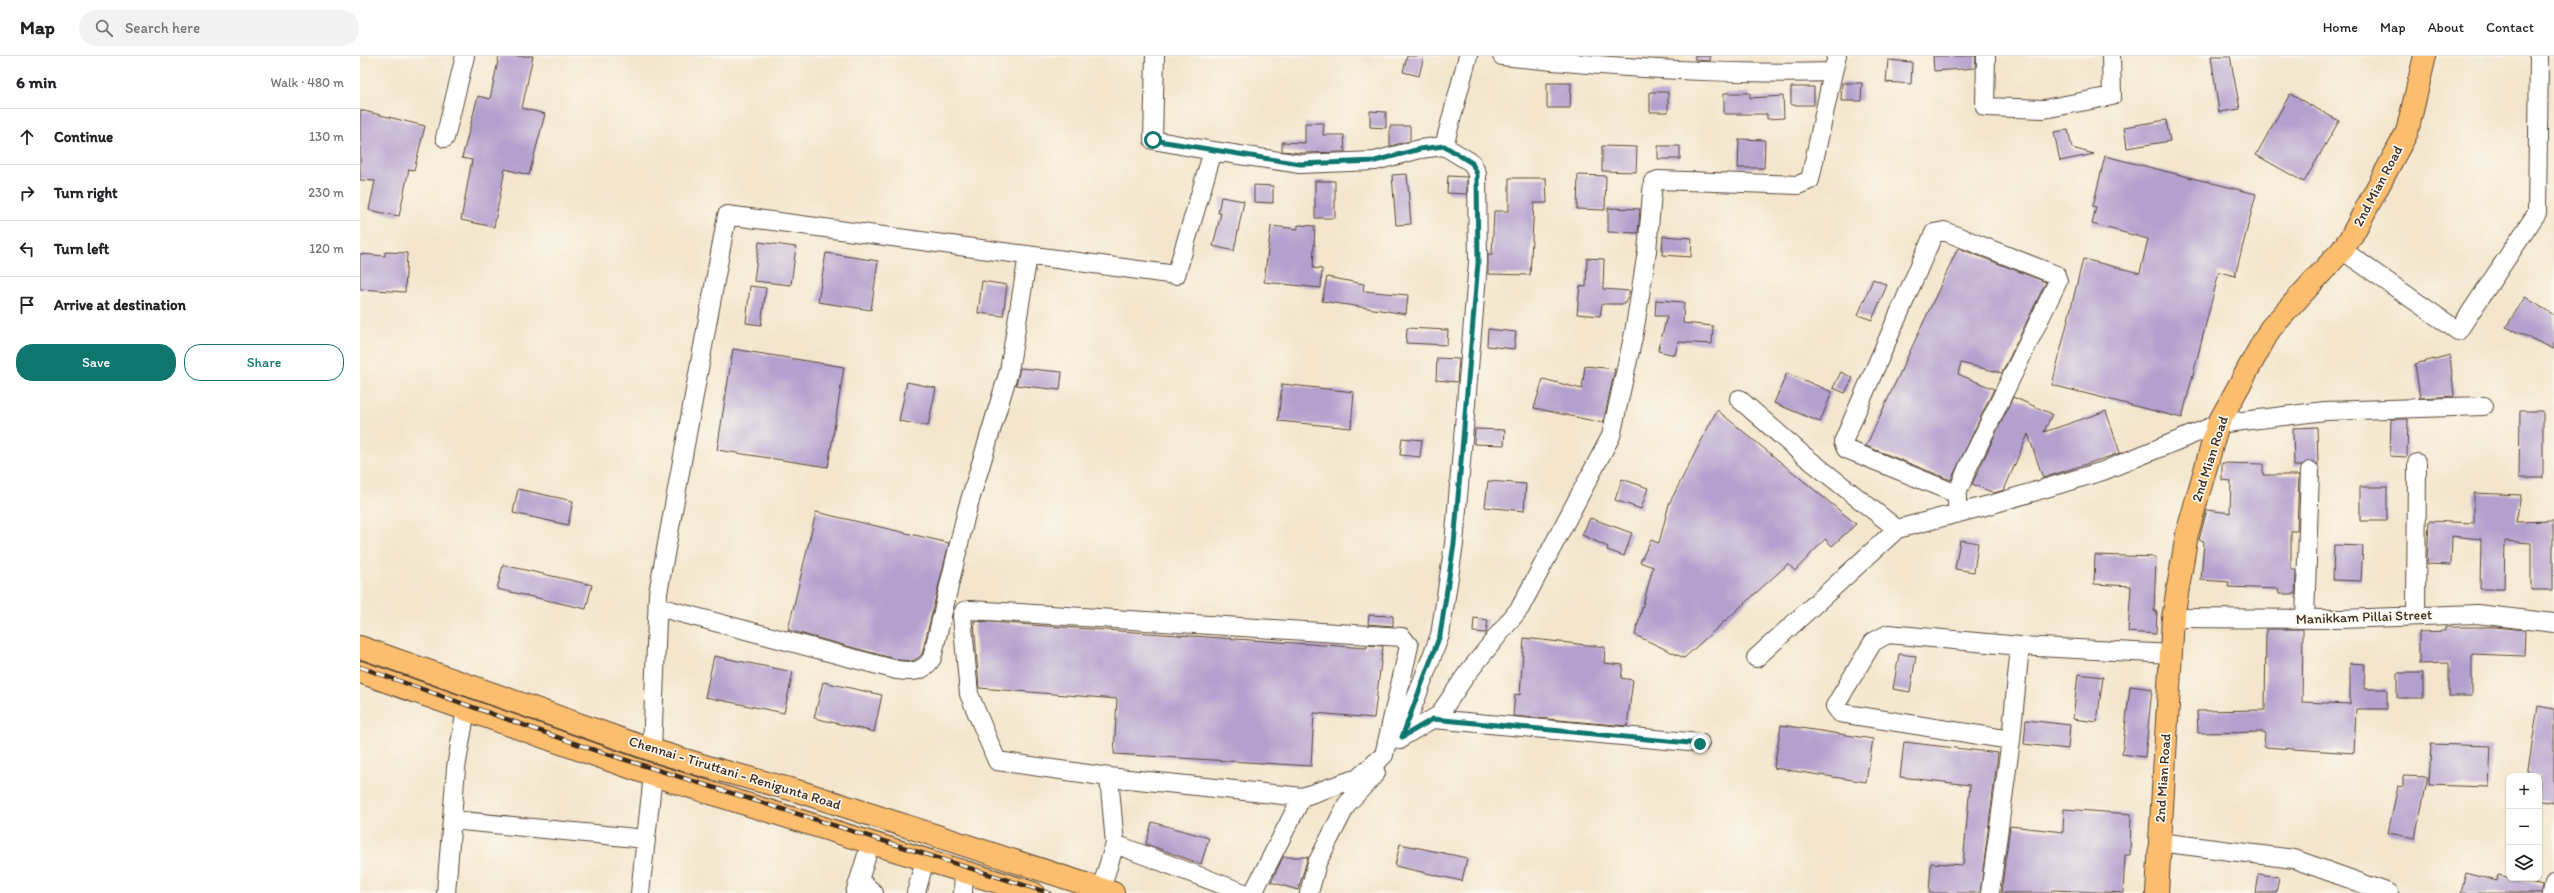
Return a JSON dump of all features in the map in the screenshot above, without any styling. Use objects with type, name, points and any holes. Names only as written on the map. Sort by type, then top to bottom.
[{"type":"main road","name":"2nd Mian Road","points":[[2157,893],[2173,618],[2188,534],[2218,424],[2270,329],[2342,250],[2407,132],[2424,56]]},
{"type":"main road","name":"Chennai - Tiruttani - Renigunta Road","points":[[360,648],[652,750],[708,768],[801,792],[1107,891]]},
{"type":"main road","name":"Chennai - Tiruttani - Renigunta Road","points":[[360,672],[653,775],[1032,893]]},
{"type":"main road","points":[[499,721],[506,698]]},
{"type":"street","points":[[445,138],[465,56]]},
{"type":"street","points":[[1155,56],[1153,140],[1300,164],[1375,161],[1420,149],[1444,146],[1472,163],[1477,174],[1478,263],[1454,544],[1440,635],[1402,737],[1388,762],[1347,804],[1317,863],[1309,893]]},
{"type":"street","points":[[1444,146],[1468,56]]},
{"type":"street","points":[[1402,737],[1439,715],[1466,675],[1520,608],[1611,436],[1634,333],[1647,251],[1652,182],[1658,180],[1798,185],[1810,180],[1835,64],[1672,72],[1502,56]]},
{"type":"street","points":[[1986,56],[1985,107],[2044,109],[2112,96],[2111,56]]},
{"type":"street","points":[[2342,250],[2458,331],[2537,213],[2539,56]]},
{"type":"street","points":[[652,750],[658,593],[727,215],[1176,275],[1213,151]]},
{"type":"street","points":[[1957,494],[1846,449],[1843,442],[1934,233],[1944,231],[2056,275],[2058,282],[1957,494],[1957,514]]},
{"type":"street","points":[[658,607],[897,670],[915,672],[926,668],[932,658],[967,510],[1009,371],[1028,255]]},
{"type":"street","points":[[1739,399],[1802,454],[1897,529]]},
{"type":"street","points":[[1756,658],[1897,529],[1957,514],[2103,471],[2218,424],[2325,411],[2484,406]]},
{"type":"street","points":[[2416,616],[2417,463]]},
{"type":"street","points":[[2305,619],[2310,471]]},
{"type":"street","points":[[964,611],[1402,637],[1409,646],[1384,756],[1358,778],[1302,797],[1109,777],[997,761],[969,694],[962,616],[964,611]]},
{"type":"street","name":"Manikkam Pillai Street","points":[[2173,618],[2305,619],[2477,614],[2554,623]]},
{"type":"street","points":[[2011,740],[1840,713],[1835,706],[1873,642],[1888,634],[2020,646],[2172,654]]},
{"type":"street","points":[[1990,893],[2011,740],[2020,646]]},
{"type":"street","points":[[446,893],[456,768],[466,709]]},
{"type":"street","points":[[1433,719],[1700,744]]},
{"type":"street","points":[[640,893],[653,775]]},
{"type":"street","points":[[1107,891],[1115,844],[1109,777]]},
{"type":"street","points":[[1253,893],[1302,797]]},
{"type":"street","points":[[452,820],[646,839]]},
{"type":"street","points":[[870,842],[857,886],[874,893]]},
{"type":"street","points":[[2159,842],[2294,859],[2389,893]]},
{"type":"street","points":[[1115,844],[1244,893]]},
{"type":"street","points":[[916,893],[925,859]]},
{"type":"street","points":[[963,893],[964,871]]},
{"type":"street","points":[[2552,893],[2554,883]]},
{"type":"building","points":[[499,56],[533,56],[522,108],[545,114],[529,175],[505,169],[494,227],[461,220],[472,160],[462,158],[478,96],[490,99]]},
{"type":"building","points":[[1407,56],[1424,56],[1419,76],[1403,72]]},
{"type":"building","points":[[1695,56],[1710,56],[1710,61],[1695,60]]},
{"type":"building","points":[[1933,56],[1976,56],[1975,68],[1934,71]]},
{"type":"building","points":[[2211,56],[2230,56],[2240,109],[2219,112]]},
{"type":"building","points":[[1888,60],[1912,62],[1911,84],[1886,82]]},
{"type":"building","points":[[1547,83],[1571,83],[1570,108],[1547,108]]},
{"type":"building","points":[[1842,83],[1862,83],[1861,101],[1841,101]]},
{"type":"building","points":[[1791,87],[1814,87],[1814,105],[1791,105]]},
{"type":"building","points":[[1650,92],[1668,92],[1668,112],[1650,112]]},
{"type":"building","points":[[1724,93],[1750,93],[1750,98],[1783,96],[1784,118],[1767,119],[1767,114],[1724,114]]},
{"type":"building","points":[[2290,94],[2339,121],[2304,182],[2256,155]]},
{"type":"building","points":[[360,110],[425,126],[414,170],[409,169],[399,216],[369,210],[375,181],[360,180]]},
{"type":"building","points":[[1370,111],[1386,112],[1386,128],[1370,127]]},
{"type":"building","points":[[2166,120],[2170,141],[2127,148],[2124,127]]},
{"type":"building","points":[[1305,123],[1324,123],[1323,135],[1344,135],[1345,152],[1301,153],[1282,151],[1282,142],[1305,143]]},
{"type":"building","points":[[1390,126],[1410,126],[1410,141],[1390,146]]},
{"type":"building","points":[[2068,130],[2072,148],[2094,154],[2060,161],[2054,132]]},
{"type":"building","points":[[1739,139],[1765,140],[1764,168],[1738,168]]},
{"type":"building","points":[[1602,146],[1637,147],[1636,172],[1602,171]]},
{"type":"building","points":[[1658,146],[1680,146],[1680,159],[1658,159]]},
{"type":"building","points":[[2105,156],[2256,194],[2235,276],[2219,272],[2182,418],[2052,385],[2083,259],[2140,273],[2148,239],[2092,224],[2096,207],[2093,206]]},
{"type":"building","points":[[1407,174],[1411,224],[1396,225],[1392,175]]},
{"type":"building","points":[[1578,175],[1606,176],[1605,210],[1577,209]]},
{"type":"building","points":[[1448,176],[1467,177],[1467,194],[1447,193]]},
{"type":"building","points":[[1509,178],[1546,178],[1547,203],[1534,203],[1530,275],[1488,274],[1488,254],[1492,254],[1494,211],[1509,211]]},
{"type":"building","points":[[1315,181],[1335,181],[1335,218],[1315,218]]},
{"type":"building","points":[[1254,185],[1273,186],[1273,203],[1254,202]]},
{"type":"building","points":[[1221,197],[1244,201],[1234,251],[1213,246],[1221,213],[1218,213]]},
{"type":"building","points":[[1608,208],[1640,209],[1638,233],[1608,232]]},
{"type":"building","points":[[1298,225],[1315,226],[1313,268],[1322,269],[1321,288],[1264,282],[1271,226],[1298,229]]},
{"type":"building","points":[[1663,236],[1692,238],[1691,257],[1662,255]]},
{"type":"building","points":[[759,242],[796,247],[791,285],[754,281]]},
{"type":"building","points":[[1958,248],[2046,282],[2002,373],[1961,363],[1958,374],[1994,389],[1951,480],[1866,446]]},
{"type":"building","points":[[385,252],[407,253],[405,292],[360,289],[360,254],[385,256]]},
{"type":"building","points":[[826,253],[878,261],[871,310],[818,302]]},
{"type":"building","points":[[1587,258],[1604,259],[1603,289],[1630,291],[1625,304],[1602,304],[1600,316],[1577,314],[1580,286],[1586,287]]},
{"type":"building","points":[[1327,277],[1364,284],[1363,291],[1408,295],[1406,314],[1322,301]]},
{"type":"building","points":[[1873,279],[1887,285],[1872,320],[1858,315]]},
{"type":"building","points":[[982,281],[1007,285],[1003,316],[978,313]]},
{"type":"building","points":[[750,286],[766,288],[761,325],[746,323]]},
{"type":"building","points":[[2525,297],[2554,315],[2554,349],[2506,327]]},
{"type":"building","points":[[1656,300],[1684,302],[1683,323],[1713,326],[1712,344],[1678,342],[1675,355],[1658,351],[1667,316],[1655,316]]},
{"type":"building","points":[[1407,328],[1448,330],[1447,345],[1406,343]]},
{"type":"building","points":[[1488,329],[1516,332],[1514,349],[1487,346]]},
{"type":"building","points":[[733,349],[844,367],[828,467],[717,450]]},
{"type":"building","points":[[2450,355],[2454,396],[2420,398],[2415,364]]},
{"type":"building","points":[[1437,358],[1459,359],[1457,382],[1436,380]]},
{"type":"building","points":[[1585,366],[1615,369],[1603,423],[1534,408],[1543,379],[1582,389]]},
{"type":"building","points":[[1020,368],[1062,372],[1060,390],[1016,385]]},
{"type":"building","points":[[1841,372],[1853,378],[1845,393],[1833,388]]},
{"type":"building","points":[[1787,373],[1832,392],[1820,422],[1774,403]]},
{"type":"building","points":[[907,382],[936,388],[928,426],[899,421]]},
{"type":"building","points":[[1282,384],[1354,392],[1351,428],[1278,421]]},
{"type":"building","points":[[2013,397],[2052,414],[2044,432],[2106,411],[2120,453],[2043,478],[2028,434],[2004,490],[1994,493],[1972,484]]},
{"type":"building","points":[[1717,410],[1856,524],[1832,546],[1825,539],[1795,571],[1788,564],[1684,658],[1635,635],[1653,567],[1640,562],[1651,540],[1659,543],[1669,504]]},
{"type":"building","points":[[2520,411],[2543,411],[2543,478],[2519,478]]},
{"type":"building","points":[[2391,419],[2408,419],[2407,457],[2390,456]]},
{"type":"building","points":[[2317,427],[2318,465],[2310,461],[2301,466],[2294,466],[2293,428]]},
{"type":"building","points":[[1475,429],[1505,430],[1504,445],[1474,444]]},
{"type":"building","points":[[1402,438],[1422,440],[1420,457],[1400,455]]},
{"type":"building","points":[[2222,463],[2263,464],[2263,475],[2299,475],[2297,531],[2291,531],[2291,570],[2296,570],[2295,594],[2279,594],[2278,589],[2228,587],[2229,582],[2201,580],[2204,541],[2199,540],[2207,510],[2230,513],[2231,481],[2222,480]]},
{"type":"building","points":[[1622,479],[1648,488],[1641,509],[1615,500]]},
{"type":"building","points":[[1488,481],[1526,484],[1524,511],[1485,507]]},
{"type":"building","points":[[2360,487],[2387,487],[2387,521],[2360,521]]},
{"type":"building","points":[[518,489],[573,501],[568,525],[513,513]]},
{"type":"building","points":[[2474,493],[2521,495],[2516,522],[2553,521],[2553,590],[2531,590],[2531,543],[2505,541],[2504,589],[2480,589],[2481,539],[2452,536],[2451,565],[2427,564],[2429,521],[2474,523]]},
{"type":"building","points":[[816,512],[949,543],[922,654],[918,658],[912,661],[899,660],[788,630]]},
{"type":"building","points":[[1590,518],[1632,533],[1624,556],[1607,550],[1608,547],[1582,535]]},
{"type":"building","points":[[1960,540],[1978,543],[1974,572],[1955,569]]},
{"type":"building","points":[[2334,545],[2363,546],[2361,581],[2333,580]]},
{"type":"building","points":[[2095,555],[2156,557],[2154,611],[2157,612],[2156,634],[2128,632],[2131,586],[2094,584]]},
{"type":"building","points":[[503,565],[592,585],[586,609],[497,589]]},
{"type":"building","points":[[1369,615],[1393,616],[1393,626],[1368,624]]},
{"type":"building","points":[[1474,618],[1488,620],[1486,633],[1473,632]]},
{"type":"building","points":[[974,621],[1367,648],[1367,645],[1383,646],[1374,718],[1314,713],[1311,766],[1114,754],[1117,699],[979,688]]},
{"type":"building","points":[[2445,627],[2495,627],[2525,630],[2524,656],[2472,654],[2472,696],[2449,696],[2449,663],[2419,664],[2419,632],[2445,631]]},
{"type":"building","points":[[2266,629],[2303,629],[2302,702],[2350,704],[2350,663],[2365,664],[2364,689],[2387,689],[2387,709],[2356,709],[2354,753],[2264,747],[2265,732],[2198,733],[2197,711],[2265,710]]},
{"type":"building","points":[[1524,638],[1605,647],[1604,663],[1623,665],[1621,678],[1633,680],[1627,726],[1513,716],[1515,694],[1520,695]]},
{"type":"building","points":[[1899,654],[1916,656],[1910,692],[1893,689]]},
{"type":"building","points":[[714,656],[793,672],[784,713],[705,697]]},
{"type":"building","points":[[2397,673],[2423,673],[2423,698],[2397,698]]},
{"type":"building","points":[[2078,674],[2103,677],[2097,722],[2073,719]]},
{"type":"building","points":[[823,682],[882,695],[874,732],[814,718]]},
{"type":"building","points":[[2130,686],[2152,689],[2145,757],[2122,754]]},
{"type":"building","points":[[2538,706],[2554,709],[2554,803],[2542,801],[2542,773],[2527,773]]},
{"type":"building","points":[[2026,720],[2070,725],[2068,749],[2024,744]]},
{"type":"building","points":[[1781,725],[1873,739],[1866,782],[1774,768]]},
{"type":"building","points":[[1904,742],[1998,753],[1980,893],[1929,893],[1931,863],[1963,865],[1970,785],[1900,777]]},
{"type":"building","points":[[2431,744],[2491,746],[2489,787],[2429,785]]},
{"type":"building","points":[[2403,776],[2428,777],[2415,838],[2388,833],[2398,786],[2403,787]]},
{"type":"building","points":[[2064,809],[2131,814],[2130,855],[2125,855],[2123,893],[2052,890],[2051,893],[2001,893],[2010,826],[2063,832]]},
{"type":"building","points":[[1152,822],[1209,838],[1201,864],[1146,844]]},
{"type":"building","points":[[1400,844],[1467,858],[1462,881],[1395,866]]},
{"type":"building","points":[[1283,857],[1308,857],[1298,890],[1271,882]]},
{"type":"building","points":[[2466,873],[2497,881],[2498,875],[2506,877],[2506,881],[2525,881],[2543,885],[2542,893],[2461,893]]},
{"type":"building","points":[[2259,874],[2279,877],[2276,893],[2256,893]]},
{"type":"railway","points":[[360,667],[591,749],[1049,893]]},
{"type":"route","points":[[1153,140],[1300,164],[1375,161],[1420,149],[1444,146],[1472,163],[1477,174],[1478,263],[1454,544],[1440,635],[1402,737],[1433,719],[1700,744]]}]
